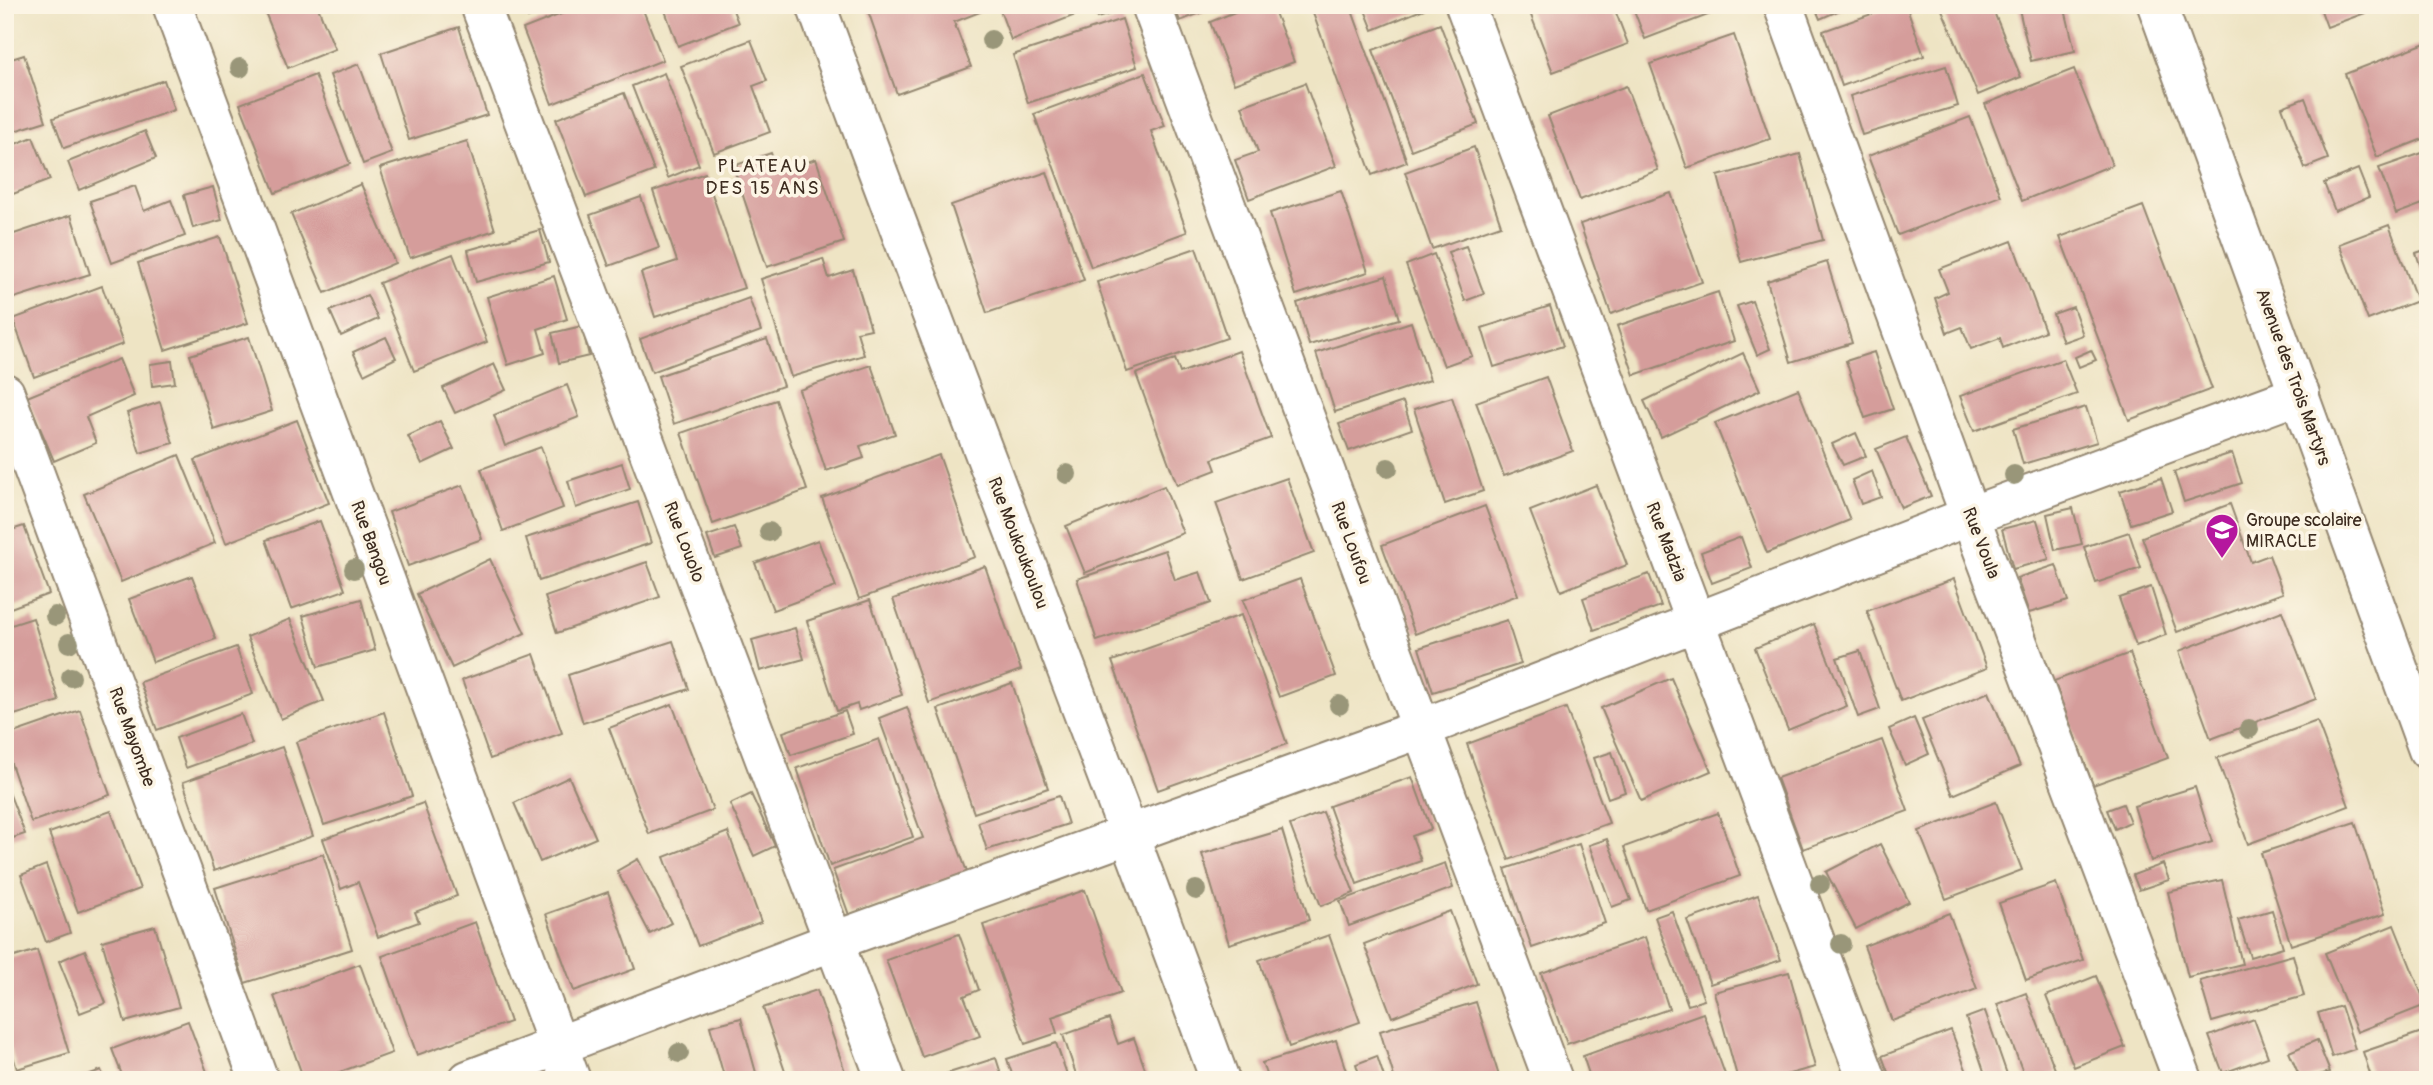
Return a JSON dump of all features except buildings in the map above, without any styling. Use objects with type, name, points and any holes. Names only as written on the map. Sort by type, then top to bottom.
[{"type":"street","name":"Rue Bangou","points":[[172,5],[565,1063]]},
{"type":"street","name":"Rue Louolo","points":[[481,5],[886,1080]]},
{"type":"street","name":"Rue Moukoukoulou","points":[[816,5],[930,316],[1130,832],[1220,1080]]},
{"type":"street","name":"Rue Loufou","points":[[1151,5],[1553,1080]]},
{"type":"street","name":"Rue Madzia","points":[[1465,5],[1867,1080]]},
{"type":"street","name":"Rue Voula","points":[[1783,5],[1970,516],[2183,1080]]},
{"type":"street","name":"Avenue des Trois Martyrs","points":[[2157,5],[2428,750]]},
{"type":"street","name":"Rue Mayombe","points":[[5,393],[259,1080]]},
{"type":"street","points":[[468,1080],[565,1063],[834,941],[1420,729],[1970,516],[2300,394]]},
{"type":"place","name":"Groupe scolaire MIRACLE","points":[[2222,560]]},
{"type":"district","name":"PLATEAU DES 15 ANS","points":[[763,177]]}]
